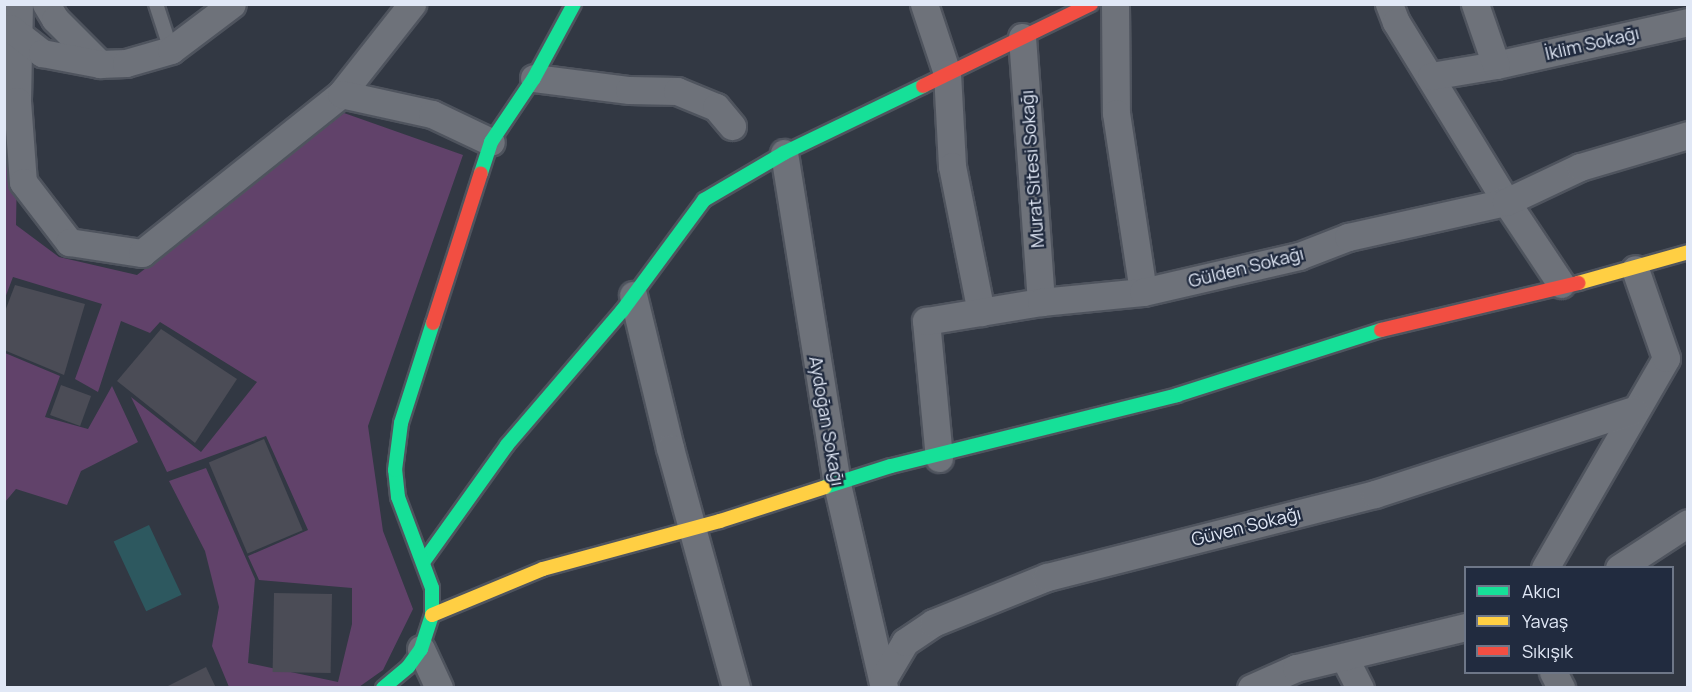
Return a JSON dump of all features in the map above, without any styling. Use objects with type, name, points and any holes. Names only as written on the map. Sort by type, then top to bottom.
[{"type":"street","points":[[19,4],[12,30],[23,182],[69,242],[142,252],[341,94],[412,4]]},
{"type":"street","points":[[46,4],[55,19],[100,64]]},
{"type":"street","points":[[12,30],[42,53],[100,64],[126,63],[171,50],[232,4]]},
{"type":"street","points":[[383,687],[408,667],[421,648],[432,615],[432,588],[424,561],[398,497],[396,446],[491,142],[534,78],[574,4]]},
{"type":"street","points":[[924,4],[947,72],[952,166],[981,312]]},
{"type":"street","points":[[424,561],[507,445],[633,295],[704,200],[784,153],[1022,37],[1050,13],[1091,4]]},
{"type":"street","points":[[1115,4],[1116,113],[1143,292]]},
{"type":"street","points":[[1389,4],[1396,22],[1506,202],[1561,284]]},
{"type":"street","points":[[1475,4],[1496,65]]},
{"type":"street","name":"İklim Sokağı","points":[[1431,76],[1496,65],[1688,22]]},
{"type":"street","name":"Murat Sitesi Sokağı","points":[[1022,37],[1041,302]]},
{"type":"street","points":[[534,78],[629,90],[677,91],[716,107],[732,126]]},
{"type":"street","points":[[341,94],[432,114],[491,142]]},
{"type":"street","name":"Gülden Sokağı","points":[[939,458],[926,321],[1041,302],[1143,292],[1299,256],[1348,237],[1506,202],[1580,167],[1688,135]]},
{"type":"street","name":"Aydoğan Sokağı","points":[[784,153],[837,484],[884,683]]},
{"type":"street","points":[[432,615],[543,569],[694,528],[891,466],[939,458],[1176,395],[1376,331],[1561,284],[1635,269],[1688,252]]},
{"type":"street","points":[[1546,566],[1666,358],[1635,269]]},
{"type":"street","points":[[633,295],[670,448],[694,528],[736,687]]},
{"type":"street","name":"Güven Sokağı","points":[[884,683],[905,642],[933,623],[1047,577],[1374,494],[1634,410]]},
{"type":"street","points":[[1621,566],[1688,523]]},
{"type":"street","points":[[1251,687],[1296,668],[1464,627]]},
{"type":"street","points":[[421,648],[439,687]]},
{"type":"street","points":[[1344,657],[1360,687]]},
{"type":"lane","points":[[156,4],[171,50]]},
{"type":"shaded area","points":[[5,31],[18,116],[16,225],[59,257],[137,275],[344,113],[463,155],[368,426],[383,531],[413,609],[383,670],[359,687],[229,687],[212,646],[219,607],[205,551],[169,481],[206,468],[255,579],[248,663],[338,682],[352,624],[352,588],[259,580],[248,556],[308,530],[266,436],[167,472],[131,397],[201,452],[257,382],[160,322],[150,333],[121,321],[98,392],[75,379],[102,304],[13,277],[5,298]]},
{"type":"shaded area","points":[[5,353],[60,376],[45,417],[88,429],[112,386],[138,442],[81,471],[67,505],[16,489],[5,502]]},
{"type":"shaded area","points":[[149,525],[182,595],[146,611],[114,541]]},
{"type":"building","points":[[15,285],[85,304],[64,375],[4,350],[4,314]]},
{"type":"building","points":[[161,329],[237,379],[195,443],[117,381]]},
{"type":"building","points":[[61,385],[91,396],[80,426],[50,415]]},
{"type":"building","points":[[264,439],[303,530],[247,554],[209,462]]},
{"type":"building","points":[[274,593],[332,594],[331,673],[273,672]]},
{"type":"building","points":[[206,667],[216,688],[164,688]]},
{"type":"traffic: fast","points":[[481,173],[491,142],[534,78],[574,4]]},
{"type":"traffic: fast","points":[[424,561],[507,445],[622,311],[704,200],[784,153],[923,86]]},
{"type":"traffic: fast","points":[[383,688],[408,667],[421,649],[432,615],[432,588],[398,497],[395,470],[401,423],[433,323]]},
{"type":"traffic: fast","points":[[825,487],[891,466],[1177,395],[1381,330]]},
{"type":"traffic: slow","points":[[1578,283],[1688,252]]},
{"type":"traffic: slow","points":[[432,615],[543,569],[720,521],[825,487]]},
{"type":"traffic: jam","points":[[923,86],[1091,4]]},
{"type":"traffic: jam","points":[[433,323],[481,173]]},
{"type":"traffic: jam","points":[[1381,330],[1578,283]]}]
